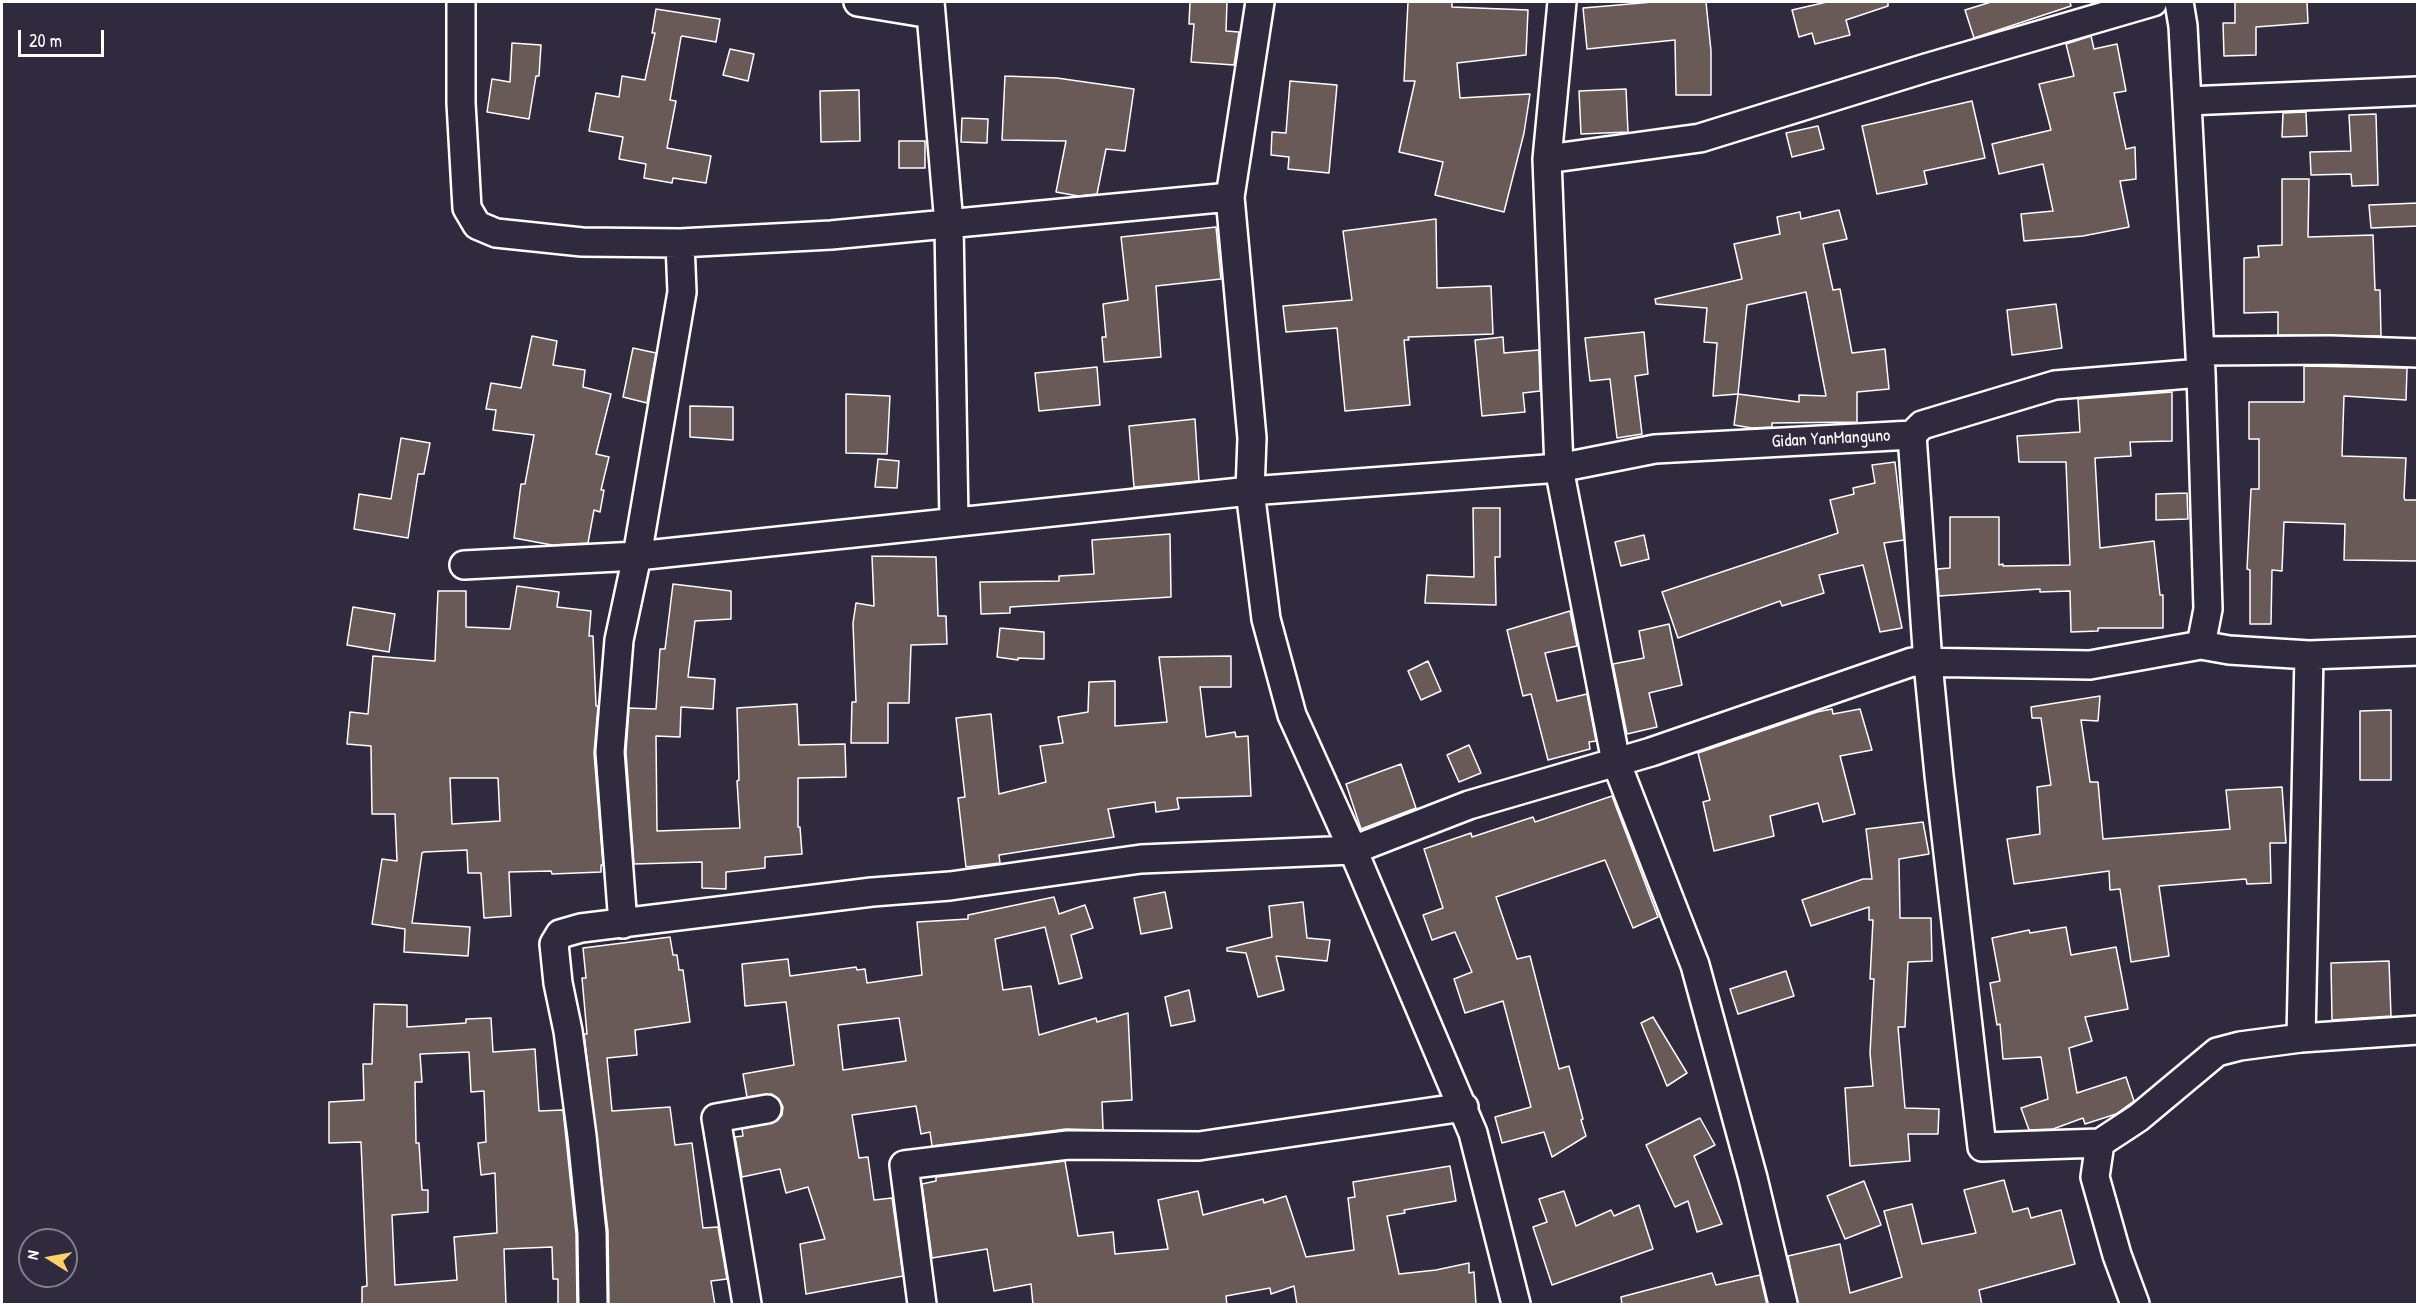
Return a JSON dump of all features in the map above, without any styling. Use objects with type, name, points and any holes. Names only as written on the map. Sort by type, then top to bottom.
[{"type":"street","points":[[461,2],[460,103],[466,208],[477,225],[496,233],[582,242],[680,243],[831,235],[1230,197]]},
{"type":"street","points":[[858,2],[930,8],[949,224],[954,522]]},
{"type":"street","points":[[1260,2],[1230,197],[1252,438],[1250,491],[1266,619],[1292,715],[1464,1107],[1473,1133],[1516,1305]]},
{"type":"street","points":[[1562,2],[1547,159],[1559,468],[1616,762],[1695,965],[1753,1178],[1783,1305]]},
{"type":"street","points":[[1547,159],[1700,138],[1926,68],[2153,2]]},
{"type":"street","points":[[2179,2],[2183,26],[2188,101],[2201,362],[2208,609],[2201,645]]},
{"type":"street","points":[[2188,101],[2418,91]]},
{"type":"street","points":[[623,924],[610,752],[619,640],[637,556],[682,292],[680,243]]},
{"type":"street","points":[[1912,435],[1922,425],[2055,385],[2201,362],[2330,350],[2418,353]]},
{"type":"street","name":"Gidan YanManguno","points":[[464,565],[637,556],[1250,491],[1559,468],[1655,449],[1912,435],[1928,663],[1982,1147],[2100,1143]]},
{"type":"street","points":[[593,1305],[592,1233],[584,1158],[568,1031],[558,983],[554,945],[560,934],[581,928],[872,892],[950,886],[1142,859],[1353,850],[1469,805],[1616,762],[1912,662],[2090,665],[2201,645],[2229,650],[2309,655],[2418,651]]},
{"type":"street","points":[[2301,1038],[2309,655]]},
{"type":"street","points":[[2134,1305],[2095,1177],[2100,1143],[2138,1118],[2217,1052],[2240,1046],[2301,1038],[2418,1030]]},
{"type":"street","points":[[922,1305],[904,1165],[1068,1145],[1199,1146],[1464,1107]]},
{"type":"street","points":[[747,1305],[716,1118],[767,1109]]},
{"type":"building","points":[[1190,2],[1227,2],[1226,31],[1239,32],[1234,65],[1191,62],[1194,24],[1189,24]]},
{"type":"building","points":[[1408,2],[1452,2],[1452,7],[1528,10],[1526,55],[1457,63],[1460,98],[1530,94],[1524,133],[1504,212],[1435,195],[1443,162],[1399,152],[1415,81],[1404,81]]},
{"type":"building","points":[[1653,2],[1706,2],[1711,51],[1711,95],[1676,95],[1675,40],[1587,49],[1583,8]]},
{"type":"building","points":[[1827,2],[1888,2],[1888,6],[1846,20],[1850,35],[1815,44],[1812,33],[1799,37],[1792,10]]},
{"type":"building","points":[[1991,2],[2070,2],[2071,6],[1974,38],[1965,10]]},
{"type":"building","points":[[2235,2],[2307,2],[2308,23],[2256,27],[2256,55],[2224,56],[2223,23],[2235,23]]},
{"type":"building","points":[[656,9],[720,19],[716,42],[681,37],[670,100],[676,101],[667,148],[711,156],[706,183],[673,178],[672,183],[644,178],[646,164],[619,159],[623,137],[589,131],[596,93],[619,97],[622,76],[645,80],[655,33],[652,33]]},
{"type":"building","points":[[2091,36],[2094,49],[2117,44],[2126,91],[2114,93],[2126,149],[2135,147],[2136,179],[2120,181],[2129,227],[2083,236],[2024,241],[2021,214],[2053,211],[2043,164],[1999,174],[1992,144],[2051,130],[2039,84],[2074,76],[2066,44]]},
{"type":"building","points":[[512,43],[541,45],[539,76],[536,76],[529,119],[487,112],[492,79],[510,82]]},
{"type":"building","points":[[730,49],[754,54],[748,81],[723,75]]},
{"type":"building","points":[[1005,76],[1057,78],[1134,89],[1125,151],[1106,149],[1097,194],[1078,196],[1056,192],[1066,141],[1002,140]]},
{"type":"building","points":[[1290,81],[1337,85],[1329,173],[1288,169],[1289,157],[1271,155],[1272,132],[1286,133]]},
{"type":"building","points":[[1626,89],[1628,132],[1581,134],[1579,91]]},
{"type":"building","points":[[859,90],[860,141],[821,142],[820,91]]},
{"type":"building","points":[[1972,101],[1985,158],[1924,171],[1927,184],[1877,194],[1862,126]]},
{"type":"building","points":[[2306,112],[2307,136],[2282,137],[2283,113]]},
{"type":"building","points":[[2376,114],[2378,185],[2352,186],[2351,174],[2311,175],[2310,152],[2351,151],[2349,115]]},
{"type":"building","points":[[962,118],[988,119],[987,143],[961,142]]},
{"type":"building","points":[[1818,126],[1824,149],[1792,157],[1786,133]]},
{"type":"building","points":[[899,141],[925,141],[925,168],[899,168]]},
{"type":"building","points":[[2282,179],[2309,179],[2308,237],[2373,235],[2375,290],[2380,290],[2381,336],[2278,335],[2278,312],[2244,313],[2244,258],[2259,257],[2258,246],[2282,245]]},
{"type":"building","points":[[2418,203],[2418,226],[2371,228],[2369,205]]},
{"type":"building","points":[[1839,210],[1847,239],[1823,244],[1833,290],[1840,289],[1852,353],[1885,349],[1889,389],[1857,392],[1857,422],[1772,423],[1772,427],[1752,428],[1734,425],[1738,394],[1713,396],[1717,343],[1704,342],[1707,308],[1656,304],[1655,299],[1742,279],[1734,244],[1780,234],[1777,217],[1800,212],[1801,219]],"holes":[[[1806,292],[1826,396],[1799,395],[1799,402],[1738,394],[1747,305]]]},
{"type":"building","points":[[1436,219],[1437,288],[1491,286],[1493,334],[1408,337],[1409,340],[1404,340],[1410,405],[1345,411],[1337,328],[1286,332],[1283,306],[1352,300],[1343,231]]},
{"type":"building","points":[[1216,227],[1221,279],[1156,286],[1161,357],[1104,362],[1102,337],[1106,337],[1103,304],[1128,300],[1121,237]]},
{"type":"building","points":[[2056,304],[2062,348],[2012,355],[2007,310]]},
{"type":"building","points":[[1644,332],[1648,374],[1635,376],[1642,434],[1617,438],[1610,379],[1590,381],[1585,338]]},
{"type":"building","points":[[532,336],[557,341],[553,365],[585,370],[583,387],[611,394],[596,454],[609,457],[601,490],[604,490],[600,512],[594,510],[588,543],[552,545],[514,538],[521,484],[525,484],[534,435],[493,430],[496,410],[486,409],[491,383],[521,388]]},
{"type":"building","points":[[1503,337],[1504,353],[1539,350],[1540,391],[1523,393],[1525,412],[1482,416],[1475,340]]},
{"type":"building","points":[[633,348],[656,353],[647,403],[623,397]]},
{"type":"building","points":[[2304,366],[2407,368],[2406,400],[2344,396],[2342,456],[2406,458],[2404,497],[2405,500],[2418,500],[2418,561],[2344,560],[2345,524],[2284,522],[2282,571],[2272,570],[2271,624],[2250,624],[2250,570],[2247,569],[2251,489],[2259,489],[2259,439],[2249,439],[2249,402],[2304,402]]},
{"type":"building","points":[[1097,367],[1100,405],[1039,411],[1035,373]]},
{"type":"building","points":[[2172,392],[2172,441],[2130,442],[2131,456],[2095,458],[2100,548],[2154,541],[2160,595],[2163,595],[2163,628],[2098,628],[2098,631],[2071,632],[2070,591],[2040,592],[2040,589],[1939,596],[1937,569],[1950,568],[1950,517],[1999,517],[1999,565],[2070,565],[2066,462],[2019,462],[2017,436],[2080,432],[2078,399]]},
{"type":"building","points":[[846,394],[890,396],[887,454],[846,453]]},
{"type":"building","points":[[690,406],[733,407],[733,440],[690,437]]},
{"type":"building","points":[[1195,419],[1199,481],[1134,487],[1129,426]]},
{"type":"building","points":[[401,438],[430,443],[424,474],[418,474],[408,538],[354,529],[359,494],[391,499]]},
{"type":"building","points":[[878,459],[899,461],[897,488],[875,487]]},
{"type":"building","points":[[1895,462],[1904,540],[1884,543],[1902,628],[1880,632],[1863,565],[1819,575],[1824,593],[1782,606],[1780,601],[1678,638],[1662,592],[1838,533],[1830,500],[1854,494],[1853,488],[1875,483],[1872,465]]},
{"type":"building","points":[[2187,493],[2188,519],[2156,520],[2156,494]]},
{"type":"building","points":[[1473,508],[1500,508],[1500,557],[1495,557],[1496,605],[1425,603],[1427,575],[1474,577]]},
{"type":"building","points":[[1170,534],[1171,597],[1010,607],[1010,613],[981,614],[980,582],[1059,581],[1059,576],[1094,574],[1092,540]]},
{"type":"building","points":[[1644,535],[1649,559],[1621,566],[1615,542]]},
{"type":"building","points":[[872,556],[936,557],[938,616],[946,616],[947,644],[911,645],[909,703],[888,703],[888,743],[851,743],[852,702],[856,702],[853,623],[856,603],[874,606]]},
{"type":"building","points":[[673,584],[731,591],[731,619],[695,621],[688,677],[715,679],[713,709],[681,707],[680,737],[656,736],[657,831],[740,828],[737,781],[739,780],[737,708],[797,704],[799,745],[845,744],[846,777],[798,778],[798,827],[800,827],[802,854],[765,857],[765,868],[726,872],[726,889],[702,888],[702,862],[634,864],[626,752],[629,708],[656,709],[660,649],[665,649]]},
{"type":"building","points":[[517,586],[559,592],[557,607],[591,611],[589,636],[593,636],[596,706],[598,706],[594,753],[603,865],[601,865],[601,872],[552,874],[551,871],[509,872],[511,916],[484,918],[481,873],[468,873],[467,850],[424,852],[422,853],[412,923],[470,927],[468,956],[404,952],[405,929],[372,924],[382,859],[397,861],[395,814],[372,814],[371,746],[347,744],[350,712],[368,714],[373,656],[435,661],[438,591],[466,591],[466,627],[510,629]],"holes":[[[450,778],[498,778],[500,821],[452,824]]]},
{"type":"building","points":[[353,607],[395,614],[389,652],[347,645]]},
{"type":"building","points":[[1570,611],[1577,646],[1545,653],[1557,701],[1587,694],[1596,741],[1589,742],[1590,749],[1548,760],[1531,694],[1523,696],[1507,630]]},
{"type":"building","points":[[1669,624],[1682,685],[1649,693],[1657,727],[1627,734],[1613,664],[1644,658],[1639,631]]},
{"type":"building","points":[[1000,628],[1044,632],[1044,659],[1018,658],[1018,660],[997,657]]},
{"type":"building","points":[[1231,656],[1231,687],[1200,687],[1206,737],[1235,732],[1236,737],[1248,736],[1251,796],[1177,798],[1179,809],[1156,812],[1155,802],[1108,809],[1114,837],[999,855],[1000,863],[966,867],[958,798],[965,797],[956,718],[991,714],[999,794],[1046,782],[1040,746],[1063,743],[1058,717],[1088,712],[1089,682],[1115,681],[1115,726],[1167,722],[1159,657]]},
{"type":"building","points":[[1428,661],[1441,691],[1421,700],[1408,671]]},
{"type":"building","points":[[2100,696],[2098,721],[2081,720],[2090,782],[2098,782],[2103,839],[2230,829],[2226,790],[2282,787],[2286,843],[2270,843],[2271,883],[2247,884],[2246,879],[2159,886],[2169,956],[2131,962],[2120,889],[2110,890],[2109,871],[2014,884],[2007,839],[2040,834],[2037,787],[2051,785],[2041,718],[2032,718],[2031,707]]},
{"type":"building","points":[[1832,709],[1833,714],[1860,709],[1872,750],[1840,756],[1855,814],[1823,822],[1818,803],[1770,816],[1774,836],[1714,851],[1703,802],[1710,800],[1698,753],[1817,712]]},
{"type":"building","points":[[2391,710],[2391,780],[2360,780],[2360,711]]},
{"type":"building","points":[[1469,745],[1481,773],[1459,782],[1447,755]]},
{"type":"building","points":[[1401,764],[1416,808],[1361,829],[1346,784]]},
{"type":"building","points":[[1612,796],[1658,917],[1633,928],[1605,860],[1496,897],[1517,959],[1530,956],[1559,1069],[1569,1066],[1583,1119],[1581,1120],[1586,1136],[1552,1157],[1544,1132],[1502,1143],[1495,1117],[1531,1107],[1503,1001],[1465,1013],[1454,979],[1472,972],[1455,932],[1432,940],[1423,915],[1443,908],[1424,849],[1471,833],[1472,837],[1533,817],[1535,822]]},
{"type":"building","points":[[1923,822],[1929,854],[1899,859],[1900,918],[1931,918],[1932,961],[1908,962],[1905,1027],[1898,1027],[1905,1108],[1939,1109],[1938,1134],[1908,1134],[1910,1161],[1850,1166],[1845,1088],[1873,1086],[1870,1053],[1874,979],[1870,979],[1873,920],[1869,920],[1869,907],[1811,926],[1802,900],[1863,879],[1872,879],[1866,829]]},
{"type":"building","points":[[1165,892],[1172,928],[1141,934],[1134,898]]},
{"type":"building","points":[[1054,897],[1059,914],[1085,905],[1093,928],[1071,935],[1082,978],[1059,984],[1045,927],[995,939],[1003,990],[1031,986],[1039,1035],[1096,1018],[1097,1022],[1128,1013],[1132,1100],[1102,1102],[1103,1130],[1066,1129],[932,1146],[930,1132],[921,1134],[916,1106],[852,1115],[859,1158],[868,1157],[874,1200],[892,1198],[903,1276],[806,1294],[800,1244],[825,1239],[808,1187],[786,1193],[780,1169],[742,1177],[735,1137],[743,1136],[742,1129],[777,1121],[782,1115],[783,1107],[779,1099],[772,1094],[747,1097],[743,1074],[794,1065],[786,1002],[745,1006],[742,964],[788,959],[790,976],[856,967],[857,970],[865,969],[867,983],[922,975],[917,922],[968,919],[968,915]],"holes":[[[899,1018],[906,1061],[843,1070],[838,1025]]]},
{"type":"building","points":[[1303,902],[1307,938],[1330,940],[1327,961],[1276,956],[1284,990],[1258,997],[1246,953],[1227,951],[1227,948],[1272,937],[1269,906]]},
{"type":"building","points":[[2066,927],[2071,955],[2116,947],[2128,1009],[2085,1017],[2092,1041],[2069,1048],[2077,1093],[2126,1077],[2134,1101],[2116,1114],[2085,1124],[2083,1118],[2053,1129],[2029,1130],[2021,1108],[2048,1099],[2041,1057],[2003,1059],[2000,1024],[1997,1025],[1990,983],[2000,981],[1992,938],[2029,930],[2030,933]]},
{"type":"building","points":[[670,937],[673,955],[677,955],[679,970],[683,970],[690,1022],[635,1030],[637,1055],[607,1058],[612,1111],[670,1107],[675,1145],[692,1143],[703,1228],[718,1227],[727,1279],[711,1281],[715,1305],[609,1305],[608,1231],[584,1034],[587,1034],[582,978],[586,978],[583,948]]},
{"type":"building","points":[[2389,961],[2391,1016],[2332,1020],[2331,963]]},
{"type":"building","points":[[1786,971],[1794,996],[1738,1014],[1730,989]]},
{"type":"building","points":[[1189,990],[1195,1021],[1171,1026],[1165,997]]},
{"type":"building","points":[[374,1004],[407,1005],[407,1027],[466,1023],[466,1019],[491,1018],[493,1052],[535,1049],[539,1111],[563,1110],[576,1234],[577,1305],[558,1305],[558,1279],[553,1279],[552,1247],[504,1249],[506,1305],[362,1305],[362,1287],[367,1286],[361,1142],[329,1143],[329,1102],[364,1100],[363,1064],[372,1064]],"holes":[[[469,1052],[471,1092],[484,1091],[486,1142],[478,1143],[481,1175],[495,1173],[497,1233],[454,1237],[457,1280],[395,1285],[392,1215],[428,1212],[428,1190],[422,1190],[419,1143],[416,1143],[415,1082],[422,1082],[420,1054]]]},
{"type":"building","points":[[1653,1017],[1687,1073],[1667,1086],[1641,1023]]},
{"type":"building","points":[[1700,1118],[1715,1145],[1694,1156],[1722,1224],[1697,1232],[1688,1201],[1675,1207],[1646,1145]]},
{"type":"building","points":[[1065,1161],[1078,1236],[1113,1232],[1115,1254],[1168,1249],[1158,1200],[1198,1191],[1203,1215],[1263,1199],[1264,1203],[1286,1196],[1306,1257],[1354,1250],[1348,1198],[1355,1197],[1353,1182],[1450,1166],[1456,1201],[1404,1210],[1405,1213],[1387,1216],[1399,1274],[1469,1263],[1469,1273],[1474,1272],[1476,1305],[1297,1305],[1294,1286],[1271,1294],[1270,1288],[1226,1296],[1227,1305],[1033,1305],[1031,1284],[994,1291],[987,1249],[932,1258],[922,1184],[936,1181],[936,1177]]},
{"type":"building","points":[[2004,1180],[2013,1212],[2028,1208],[2031,1218],[2061,1210],[2075,1264],[1979,1290],[1982,1305],[1798,1305],[1788,1256],[1840,1244],[1850,1293],[1902,1277],[1884,1211],[1912,1204],[1922,1244],[1976,1233],[1964,1190]]},
{"type":"building","points":[[1864,1181],[1881,1225],[1845,1239],[1827,1196]]},
{"type":"building","points":[[1564,1191],[1576,1226],[1611,1210],[1614,1216],[1639,1205],[1653,1249],[1552,1285],[1533,1227],[1547,1222],[1539,1199]]},
{"type":"building","points":[[1712,1273],[1716,1285],[1760,1275],[1767,1305],[1622,1305],[1621,1297]]}]
